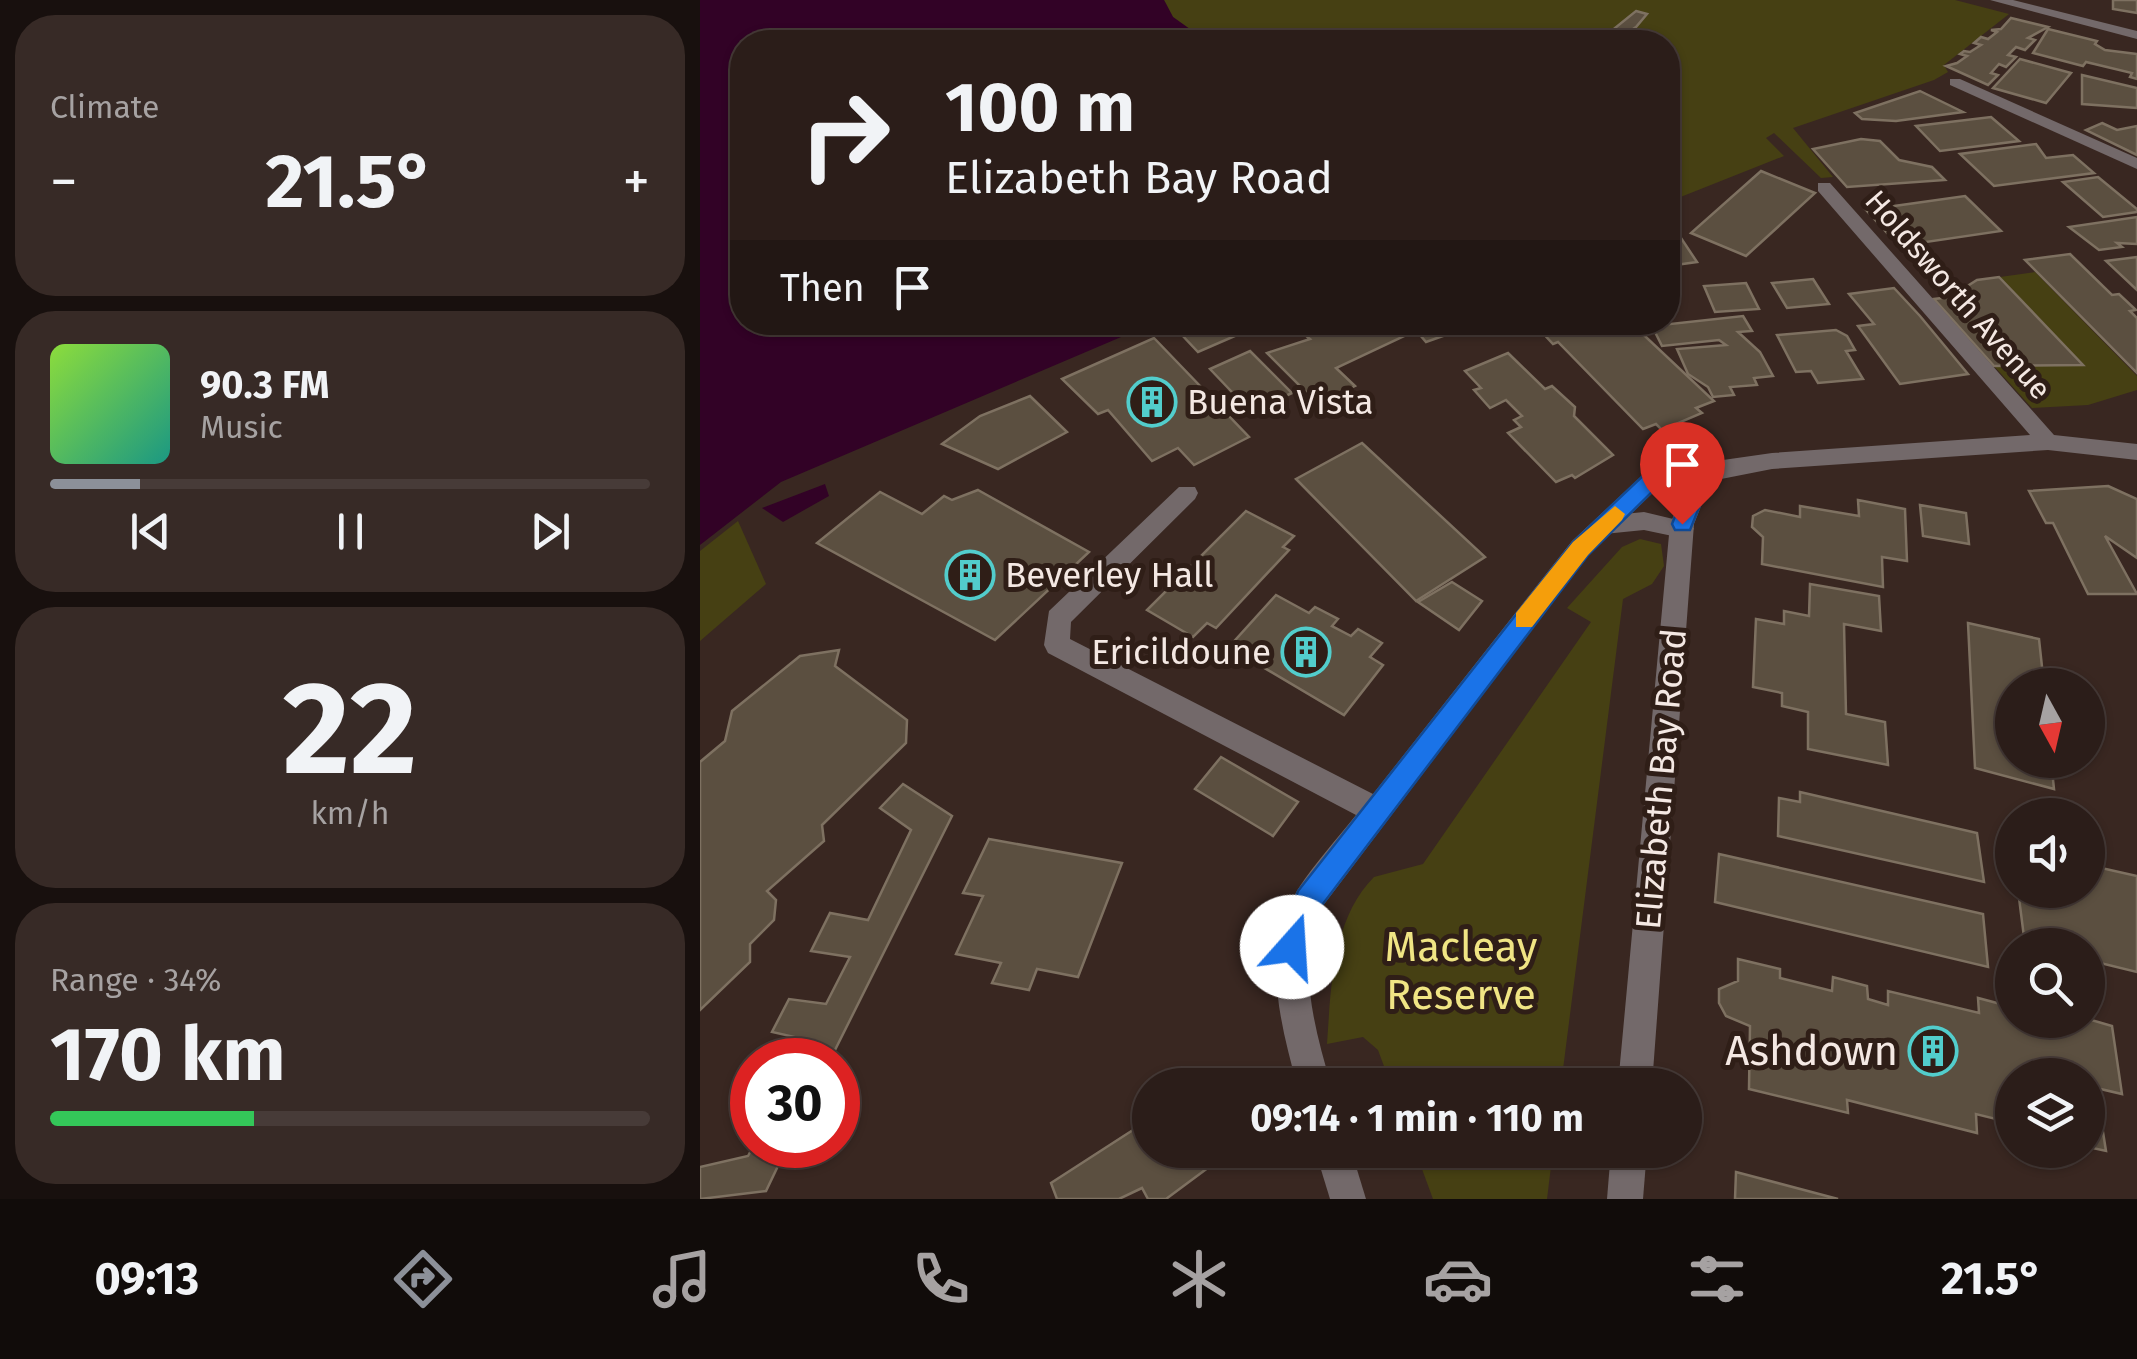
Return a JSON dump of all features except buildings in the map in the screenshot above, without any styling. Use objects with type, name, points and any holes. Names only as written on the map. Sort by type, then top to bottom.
[{"type":"street","points":[[1997,0],[2137,36]]},
{"type":"street","points":[[1955,82],[2137,164]]},
{"type":"street","name":"Holdsworth Avenue","points":[[1824,187],[2048,442]]},
{"type":"street","points":[[1310,1068],[1293,997],[1296,924],[1375,810],[1580,548],[1655,477],[1702,476],[1716,469],[1772,462],[2048,442],[2137,452]]},
{"type":"street","name":"Elizabeth Bay Road","points":[[1636,1068],[1682,528],[1702,476]]},
{"type":"street","points":[[1187,493],[1058,618],[1057,645],[1375,810]]},
{"type":"street","points":[[1604,526],[1644,521],[1682,528]]},
{"type":"street","points":[[1339,1168],[1348,1199]]},
{"type":"street","points":[[1625,1199],[1628,1168]]},
{"type":"green space","points":[[1164,0],[1955,0],[2009,14],[1944,65],[1948,72],[1934,80],[1793,128],[1833,177],[1821,178],[1774,133],[1766,138],[1784,156],[1680,197],[1680,30],[1191,30],[1173,17]]},
{"type":"green space","points":[[2035,272],[2137,376],[2137,390],[2088,405],[2032,408],[1994,366],[2084,366],[2000,277]]},
{"type":"green space","points":[[738,521],[766,584],[700,641],[700,551]]},
{"type":"green space","name":"Macleay Reserve","points":[[1640,539],[1661,544],[1664,566],[1652,584],[1623,599],[1563,1068],[1385,1068],[1378,1050],[1363,1037],[1327,1044],[1336,955],[1360,894],[1374,877],[1423,864],[1591,622],[1567,608],[1622,547]]},
{"type":"green space","points":[[1422,1168],[1551,1168],[1547,1199],[1433,1199]]},
{"type":"shaded area","points":[[700,0],[1164,0],[1173,17],[1191,30],[730,30],[730,335],[1126,335],[781,482],[700,545]]},
{"type":"shaded area","points":[[825,484],[829,496],[783,522],[762,508]]},
{"type":"slow traffic","points":[[1524,620],[1580,548],[1615,514]]},
{"type":"place","name":"Buena Vista","points":[[1152,402]]},
{"type":"place","name":"Beverley Hall","points":[[970,575]]},
{"type":"place","name":"Ericildoune","points":[[1306,652]]},
{"type":"place","name":"Ashdown","points":[[1933,1051]]},
{"type":"route","points":[[1292,947],[1296,924],[1308,901],[1580,548],[1655,477],[1702,476],[1682,524]]}]
